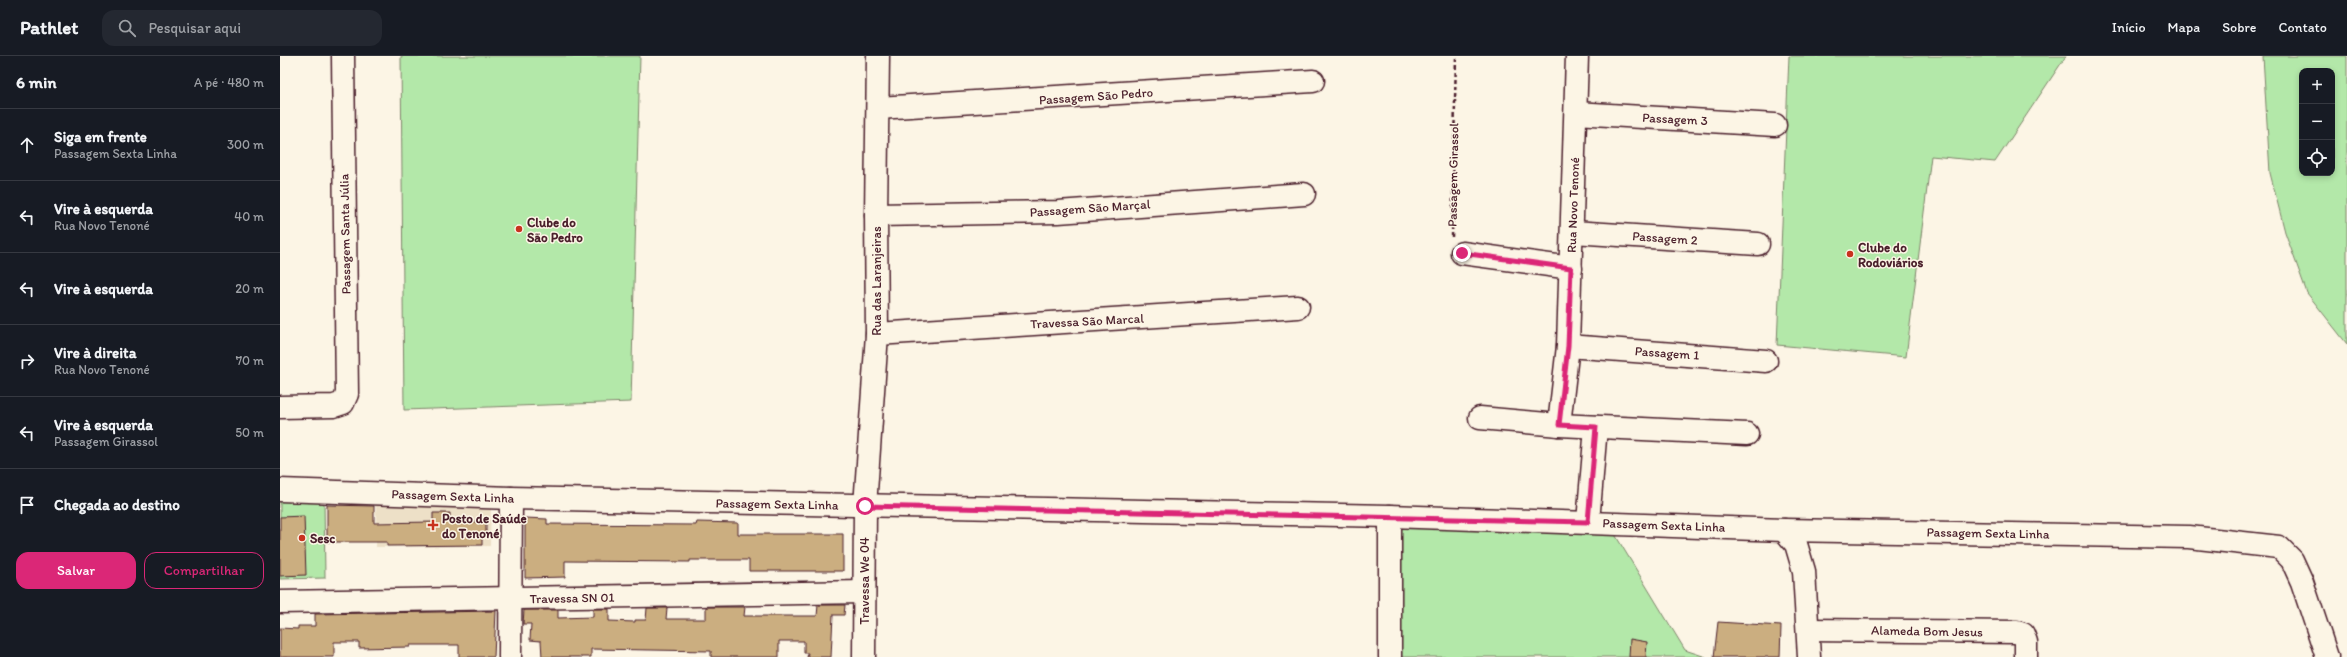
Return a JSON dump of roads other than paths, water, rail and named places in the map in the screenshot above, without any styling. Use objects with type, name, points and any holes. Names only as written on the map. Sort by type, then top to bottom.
[{"type":"street","name":"Passagem Santa Júlia","points":[[280,407],[334,406],[343,403],[347,394],[343,56]]},
{"type":"street","name":"Rua das Laranjeiras","points":[[865,506],[877,334],[876,215],[878,56]]},
{"type":"street","name":"Rua Novo Tenoné","points":[[1559,425],[1568,346],[1578,56]]},
{"type":"street","name":"Passagem São Pedro","points":[[878,108],[1313,82]]},
{"type":"street","name":"Passagem 3","points":[[1576,113],[1775,125]]},
{"type":"street","name":"Passagem São Marçal","points":[[876,215],[1058,212],[1304,194]]},
{"type":"street","name":"Passagem 2","points":[[1573,232],[1758,244]]},
{"type":"street","points":[[1462,253],[1571,268]]},
{"type":"street","name":"Travessa São Marcal","points":[[877,334],[1298,307]]},
{"type":"street","name":"Passagem 1","points":[[1568,346],[1766,361]]},
{"type":"street","points":[[1480,418],[1559,425],[1747,434]]},
{"type":"street","points":[[1588,522],[1596,427]]},
{"type":"street","name":"Passagem Sexta Linha","points":[[280,490],[511,498],[1390,516],[1784,530],[2190,537],[2279,547],[2292,560],[2302,582],[2327,657]]},
{"type":"street","points":[[510,657],[511,498]]},
{"type":"street","name":"Travessa We 04","points":[[864,657],[865,506]]},
{"type":"street","points":[[1390,516],[1390,657]]},
{"type":"street","points":[[1784,530],[1796,544],[1804,571],[1809,657]]},
{"type":"street","name":"Travessa SN 01","points":[[280,602],[864,592]]},
{"type":"street","name":"Alameda Bom Jesus","points":[[1808,630],[2017,632],[2023,634],[2026,642],[2026,657]]},
{"type":"place","name":"Clube do São Pedro","points":[[519,229]]},
{"type":"place","name":"Clube do Rodoviários","points":[[1850,254]]},
{"type":"place","name":"Posto de Saúde do Tenoné","points":[[433,525]]},
{"type":"place","name":"Sesc","points":[[302,538]]}]
